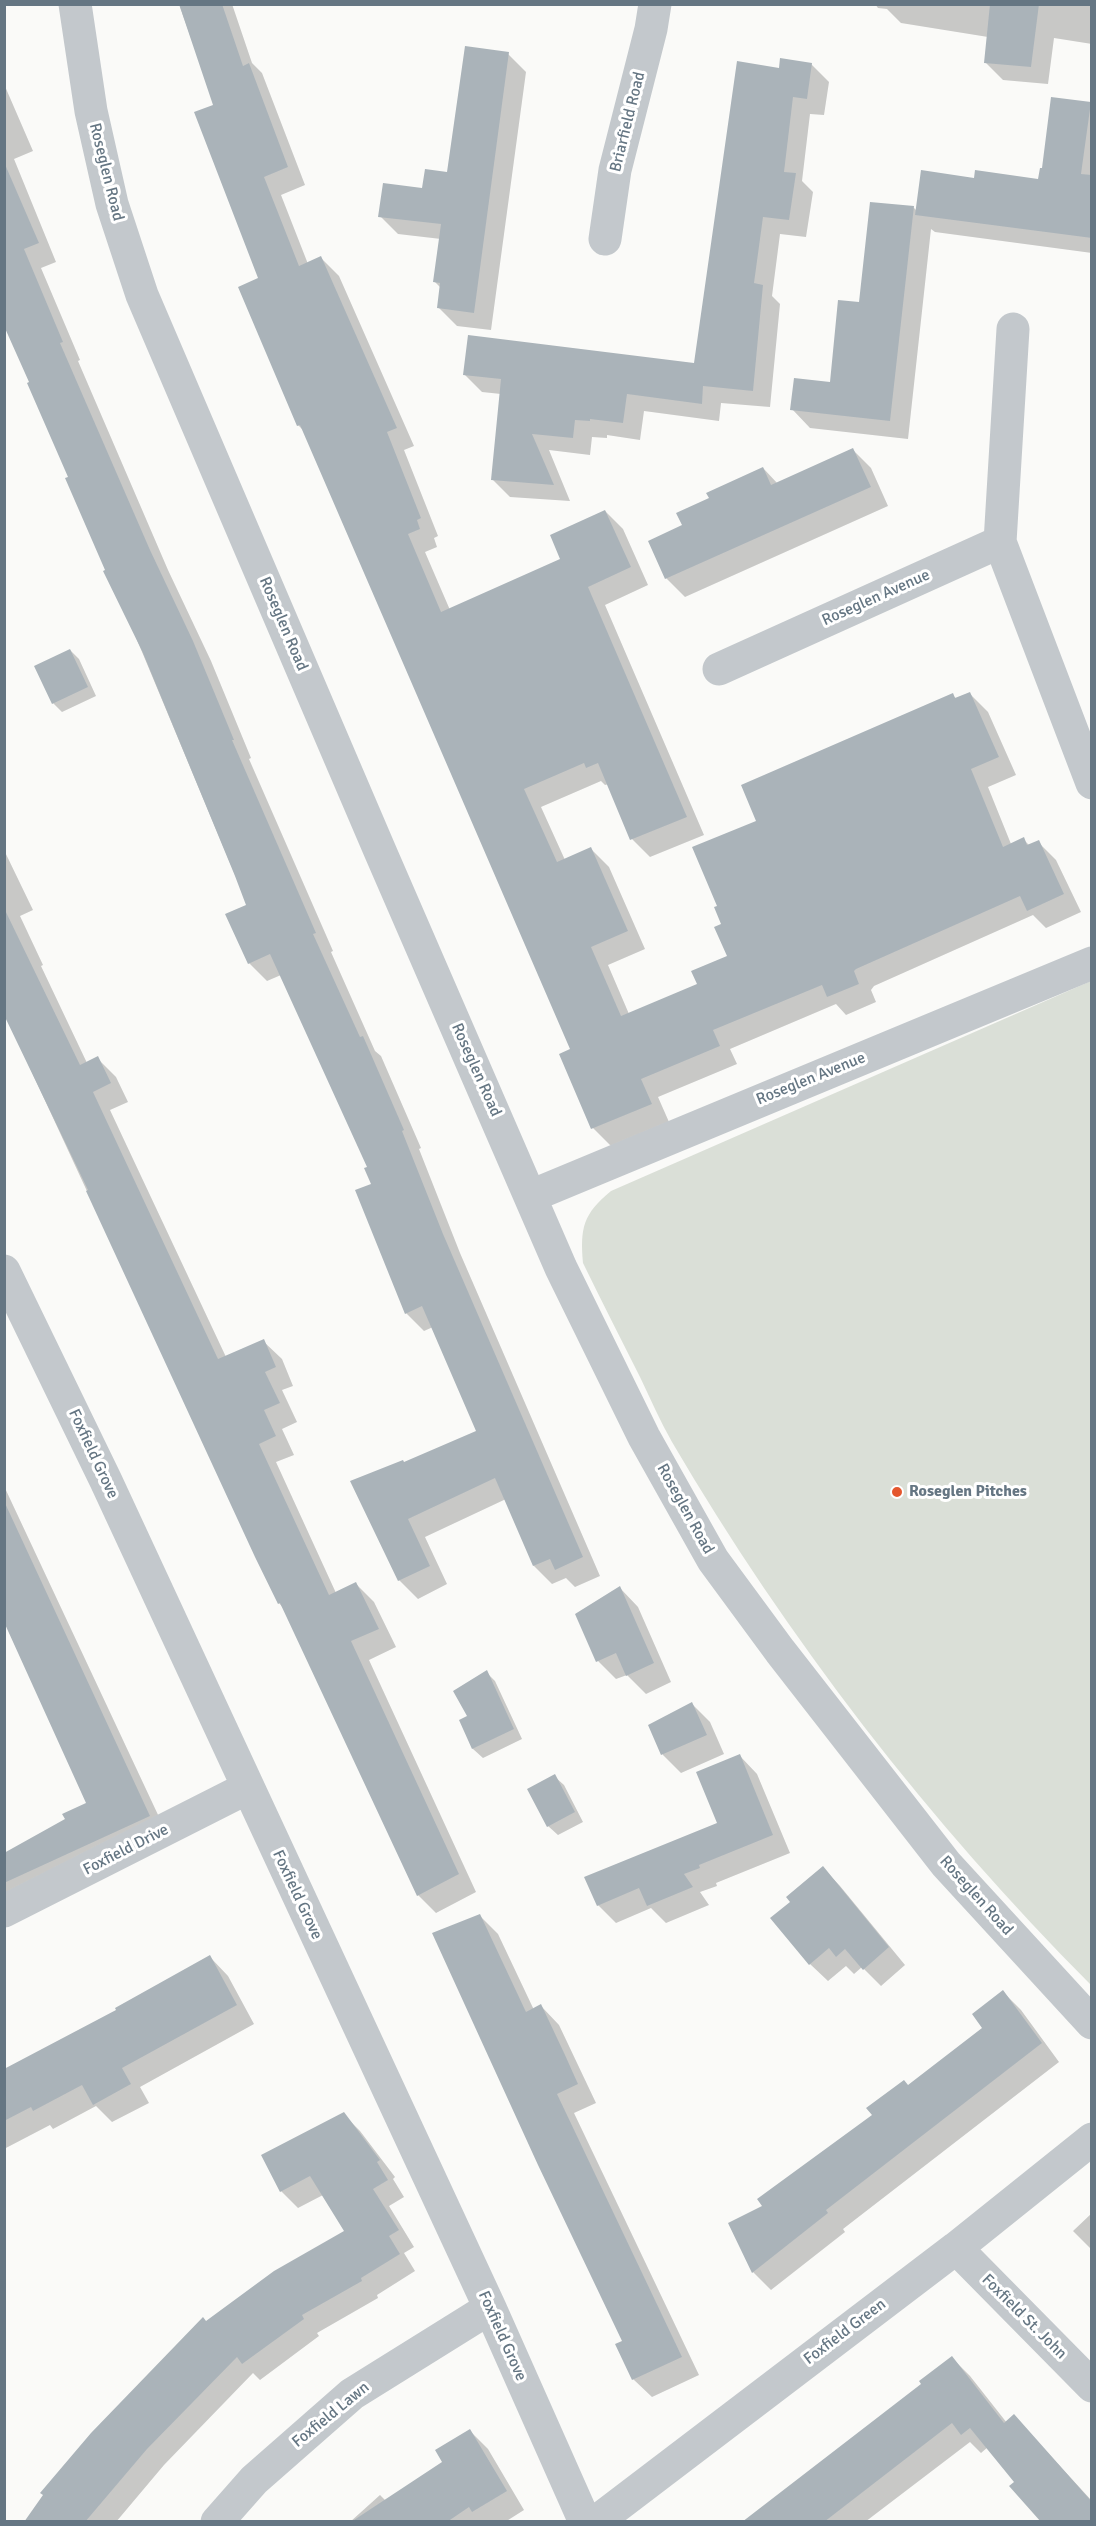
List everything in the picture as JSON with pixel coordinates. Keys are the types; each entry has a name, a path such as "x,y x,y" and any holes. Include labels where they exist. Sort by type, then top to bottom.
{"street":[{"name":"Roseglen Road","path":"75,4 91,111 112,204 142,295 384,862 561,1268 644,1437 713,1560 780,1651 946,1864 1092,2023"},
{"name":"Briarfield Road","path":"605,239 615,170 655,4"},
{"path":"1013,329 1000,542 1092,783"},
{"name":"Roseglen Avenue","path":"719,669 1000,542"},
{"name":"Roseglen Avenue","path":"531,1196 1092,963"},
{"name":"Foxfield Grove","path":"4,1271 106,1481 490,2308 585,2522"},
{"name":"Foxfield Drive","path":"4,1911 247,1788"},
{"name":"Foxfield Green","path":"596,2522 956,2248 1092,2139"},
{"name":"Foxfield St. John","path":"956,2248 1092,2386"},
{"name":"Foxfield Lawn","path":"217,2522 254,2480 352,2394 490,2308"}],"shaded area":[{"name":"Roseglen Pitches","path":"1091,981 1091,1985 1031,1923 918,1794 864,1727 764,1587 663,1426 583,1263 582,1240 585,1222 589,1215 611,1191"}],"building":[{"path":"179,4 222,4 243,66 249,63 288,167 264,177 299,266 321,256 397,428 387,432 421,518 417,520 420,529 408,534 441,612 560,559 550,535 605,510 631,567 588,587 687,817 630,840 598,763 586,768 584,763 524,789 557,862 591,847 628,931 591,947 621,1016 697,984 691,971 727,956 714,927 721,924 714,907 717,906 692,847 756,821 741,785 953,693 955,698 970,692 999,757 971,769 1003,847 1024,837 1027,845 1039,840 1064,894 1027,911 1020,896 856,969 854,971 859,984 827,997 822,985 713,1030 720,1046 641,1079 652,1104 591,1129 559,1054 570,1049 238,287 258,278 194,112 213,105"},
{"path":"990,4 1039,4 1031,67 984,63"},
{"path":"465,46 509,52 474,313 437,308 440,283 433,282 441,224 378,217 383,183 422,188 425,169 447,172"},
{"path":"780,58 812,63 807,99 793,97 784,172 796,173 789,220 763,217 754,283 763,285 753,391 703,386 702,404 627,394 623,423 590,419 590,421 575,420 573,438 532,434 554,485 491,480 501,379 463,375 468,335 694,363 737,61 779,68"},
{"path":"1051,97 1091,102 1081,174 1092,175 1092,238 915,215 921,170 974,178 975,170 1038,179 1040,168 1042,168"},
{"path":"4,162 39,243 24,249 63,342 60,343 150,550 193,641 234,740 232,740 316,933 313,934 360,1037 363,1036 404,1130 402,1131 443,1234 583,1557 555,1570 550,1559 533,1566 495,1478 408,1519 430,1566 398,1581 350,1481 403,1460 404,1462 476,1431 422,1306 405,1314 355,1190 371,1184 364,1168 367,1167 270,954 248,964 225,914 246,905 143,653 103,571 105,570 65,478 68,477 4,326"},
{"path":"870,202 914,206 890,421 790,410 794,378 830,382 838,300 859,302"},
{"path":"853,448 871,487 665,579 648,541 682,525 676,513 709,498 706,493 763,467 771,485"},
{"path":"70,649 88,687 52,704 34,666"},
{"path":"4,908 80,1065 98,1056 111,1083 93,1092 218,1359 264,1339 276,1367 265,1372 280,1403 264,1410 276,1436 259,1444 329,1595 356,1582 379,1629 351,1641 459,1874 417,1896 280,1603 278,1604 255,1557 86,1191 88,1190 4,1015"},
{"path":"4,1501 150,1816 4,1883 4,1853 65,1819 62,1814 86,1803 4,1622"},
{"path":"620,1586 654,1663 626,1676 616,1653 596,1662 575,1614"},
{"path":"487,1670 514,1729 472,1749 459,1720 467,1716 453,1691"},
{"path":"692,1702 707,1735 661,1755 648,1725"},
{"path":"740,1754 773,1835 699,1865 700,1868 684,1874 693,1887 647,1906 639,1888 597,1906 584,1877 717,1823 696,1772"},
{"path":"555,1774 575,1812 547,1827 527,1789"},
{"path":"823,1866 889,1947 863,1970 845,1949 836,1957 829,1948 809,1965 770,1918 790,1902 786,1897"},
{"path":"480,1914 526,2012 541,2004 565,2055 578,2084 557,2094 682,2357 632,2380 615,2344 622,2341 538,2165 432,1933"},
{"path":"210,1955 237,2005 122,2068 131,2084 93,2105 82,2085 33,2111 31,2107 4,2121 4,2069 116,2010 115,2008"},
{"path":"1003,1990 1042,2043 826,2210 828,2213 752,2273 728,2223 762,2206 757,2199 872,2115 866,2108 904,2080 908,2085 982,2028 972,2014"},
{"path":"344,2112 380,2160 377,2162 388,2180 373,2189 399,2230 389,2236 400,2254 361,2278 362,2281 302,2315 304,2319 242,2364 237,2357 147,2449 85,2522 24,2522 43,2495 40,2493 91,2433 203,2317 206,2321 274,2271 344,2231 310,2176 280,2192 261,2155"},
{"path":"952,2356 1004,2423 1014,2414 1092,2502 1092,2522 1041,2522 1009,2486 1014,2482 970,2428 961,2435 952,2423 824,2522 742,2522 921,2384 919,2381"},
{"path":"470,2429 507,2491 472,2512 469,2507 447,2522 351,2522 442,2462 435,2450"}],"place":[{"name":"Roseglen Pitches","path":"897,1492"}]}
